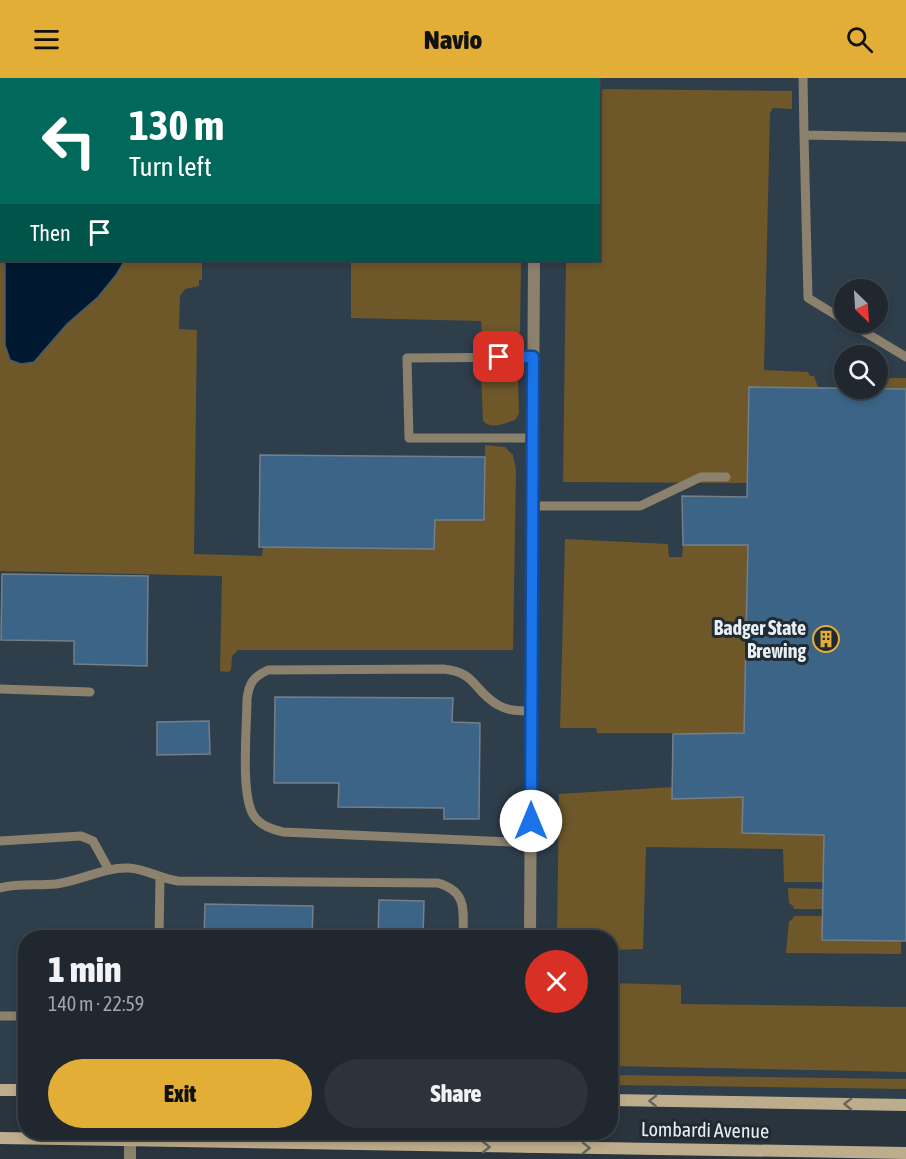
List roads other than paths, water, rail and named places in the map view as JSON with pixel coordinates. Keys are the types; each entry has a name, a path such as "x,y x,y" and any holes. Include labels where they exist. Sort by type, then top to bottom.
{"main road":[{"path":"0,1090 18,1090"},
{"name":"Lombardi Avenue","path":"618,1100 906,1105"},
{"name":"Lombardi Avenue","path":"0,1138 18,1138"},
{"name":"Lombardi Avenue","path":"249,1140 906,1153"}],"street":[{"path":"530,930 534,261"},
{"path":"130,1140 130,1159"},
{"path":"528,1140 528,1147"}],"lane":[{"path":"803,78 808,298 834,314"},
{"path":"804,135 906,137"},
{"path":"866,333 906,357"},
{"path":"533,357 407,358 409,438 533,438"},
{"path":"532,506 640,506 701,477 726,477"},
{"path":"530,843 283,832 265,827 255,818 248,805 247,699 249,684 256,675 268,670 443,669 456,670 468,675 487,698 500,706 513,711 531,711"},
{"path":"0,689 90,692"},
{"path":"0,841 81,836 93,841 109,870"},
{"path":"0,888 58,884 109,870 128,868 178,881 438,883 451,887 459,895 463,906 463,930"},
{"path":"159,930 160,878"},
{"path":"0,1016 18,1016"}],"water":[{"path":"5,261 124,261 98,297 67,324 34,362 21,364 10,360 5,345"}],"place":[{"name":"Badger State Brewing","path":"826,639"}]}
